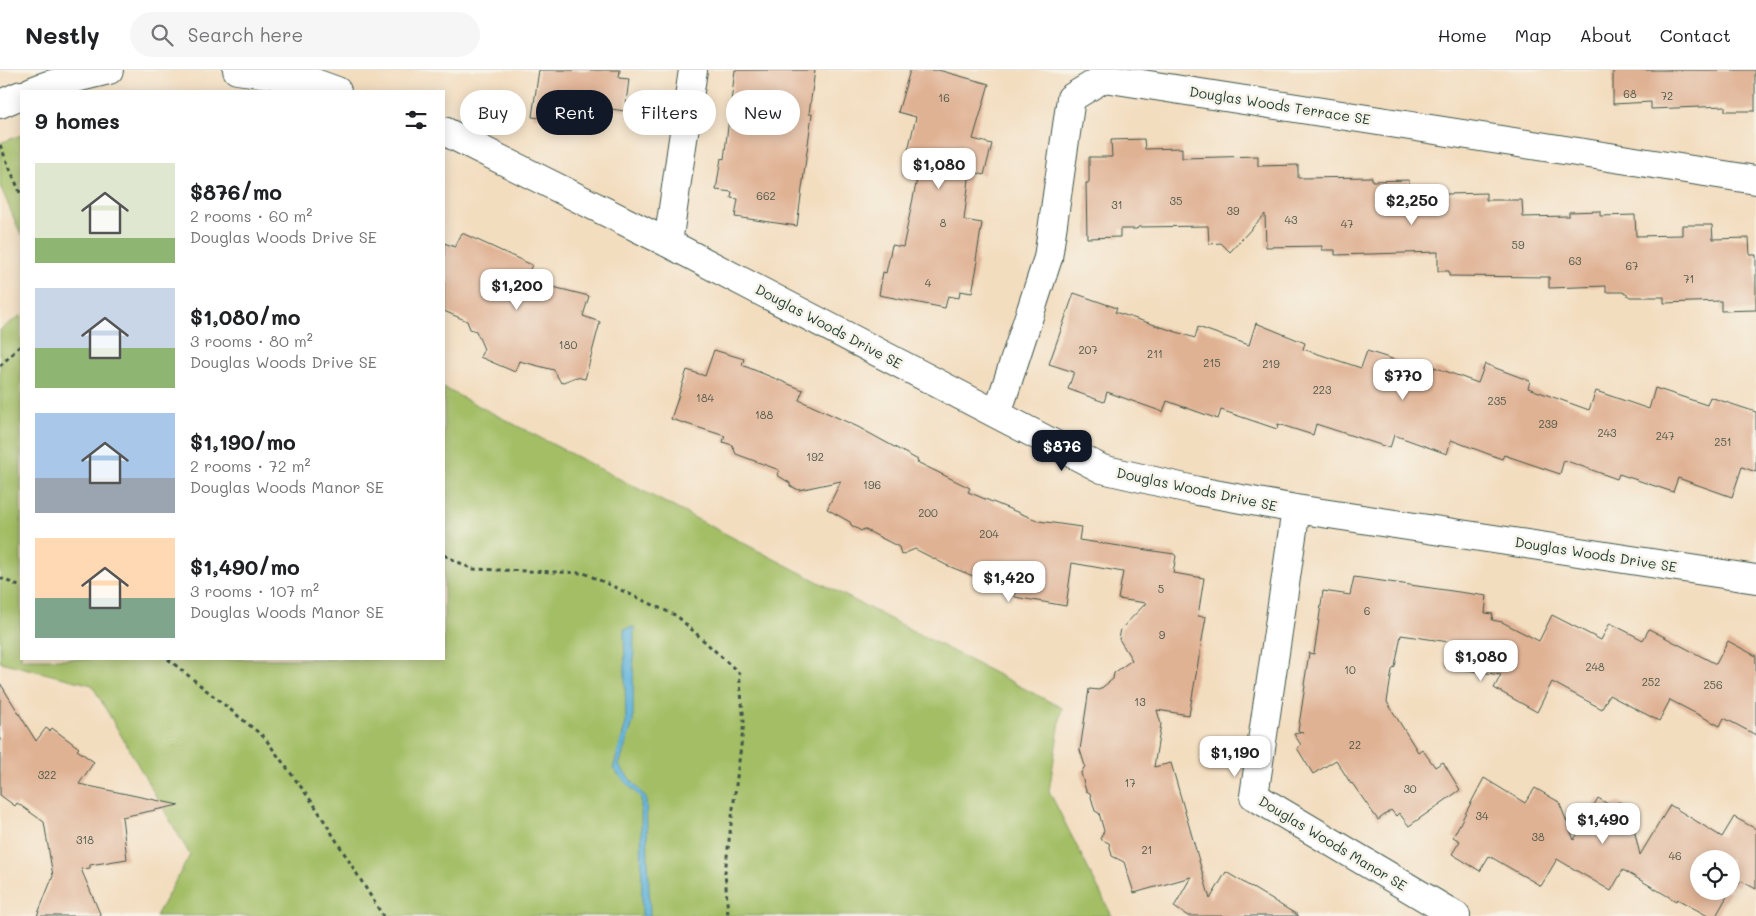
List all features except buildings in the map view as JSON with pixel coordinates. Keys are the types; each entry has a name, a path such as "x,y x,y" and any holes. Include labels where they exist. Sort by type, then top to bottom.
{"street":[{"path":"35,90 109,70"},
{"path":"237,70 304,74 335,90"},
{"path":"668,243 693,70"},
{"name":"Douglas Woods Terrace SE","path":"997,414 1048,258 1071,98 1104,78 1756,180"},
{"path":"0,104 20,95"},
{"name":"Douglas Woods Drive SE","path":"445,132 668,243 1102,469 1198,491 1296,509 1756,579"},
{"name":"Douglas Woods Manor SE","path":"1296,509 1254,796 1456,916"}],"path":[{"path":"0,145 20,193"},
{"path":"0,366 20,346"},
{"path":"445,556 472,569 584,573 677,616 739,673 744,722 725,872 728,916"},
{"path":"0,578 20,587"},
{"path":"169,660 264,737 314,806 383,916"}],"green space":[{"path":"20,135 20,233 0,185 0,143"},
{"path":"20,316 20,660 445,660 445,389 1062,708 1049,791 1112,916 156,916 190,855 92,685 0,662 0,330"}],"water":[{"path":"634,627 633,722 619,766 646,798 650,916 642,916 641,798 613,769 626,723 624,629"}]}
